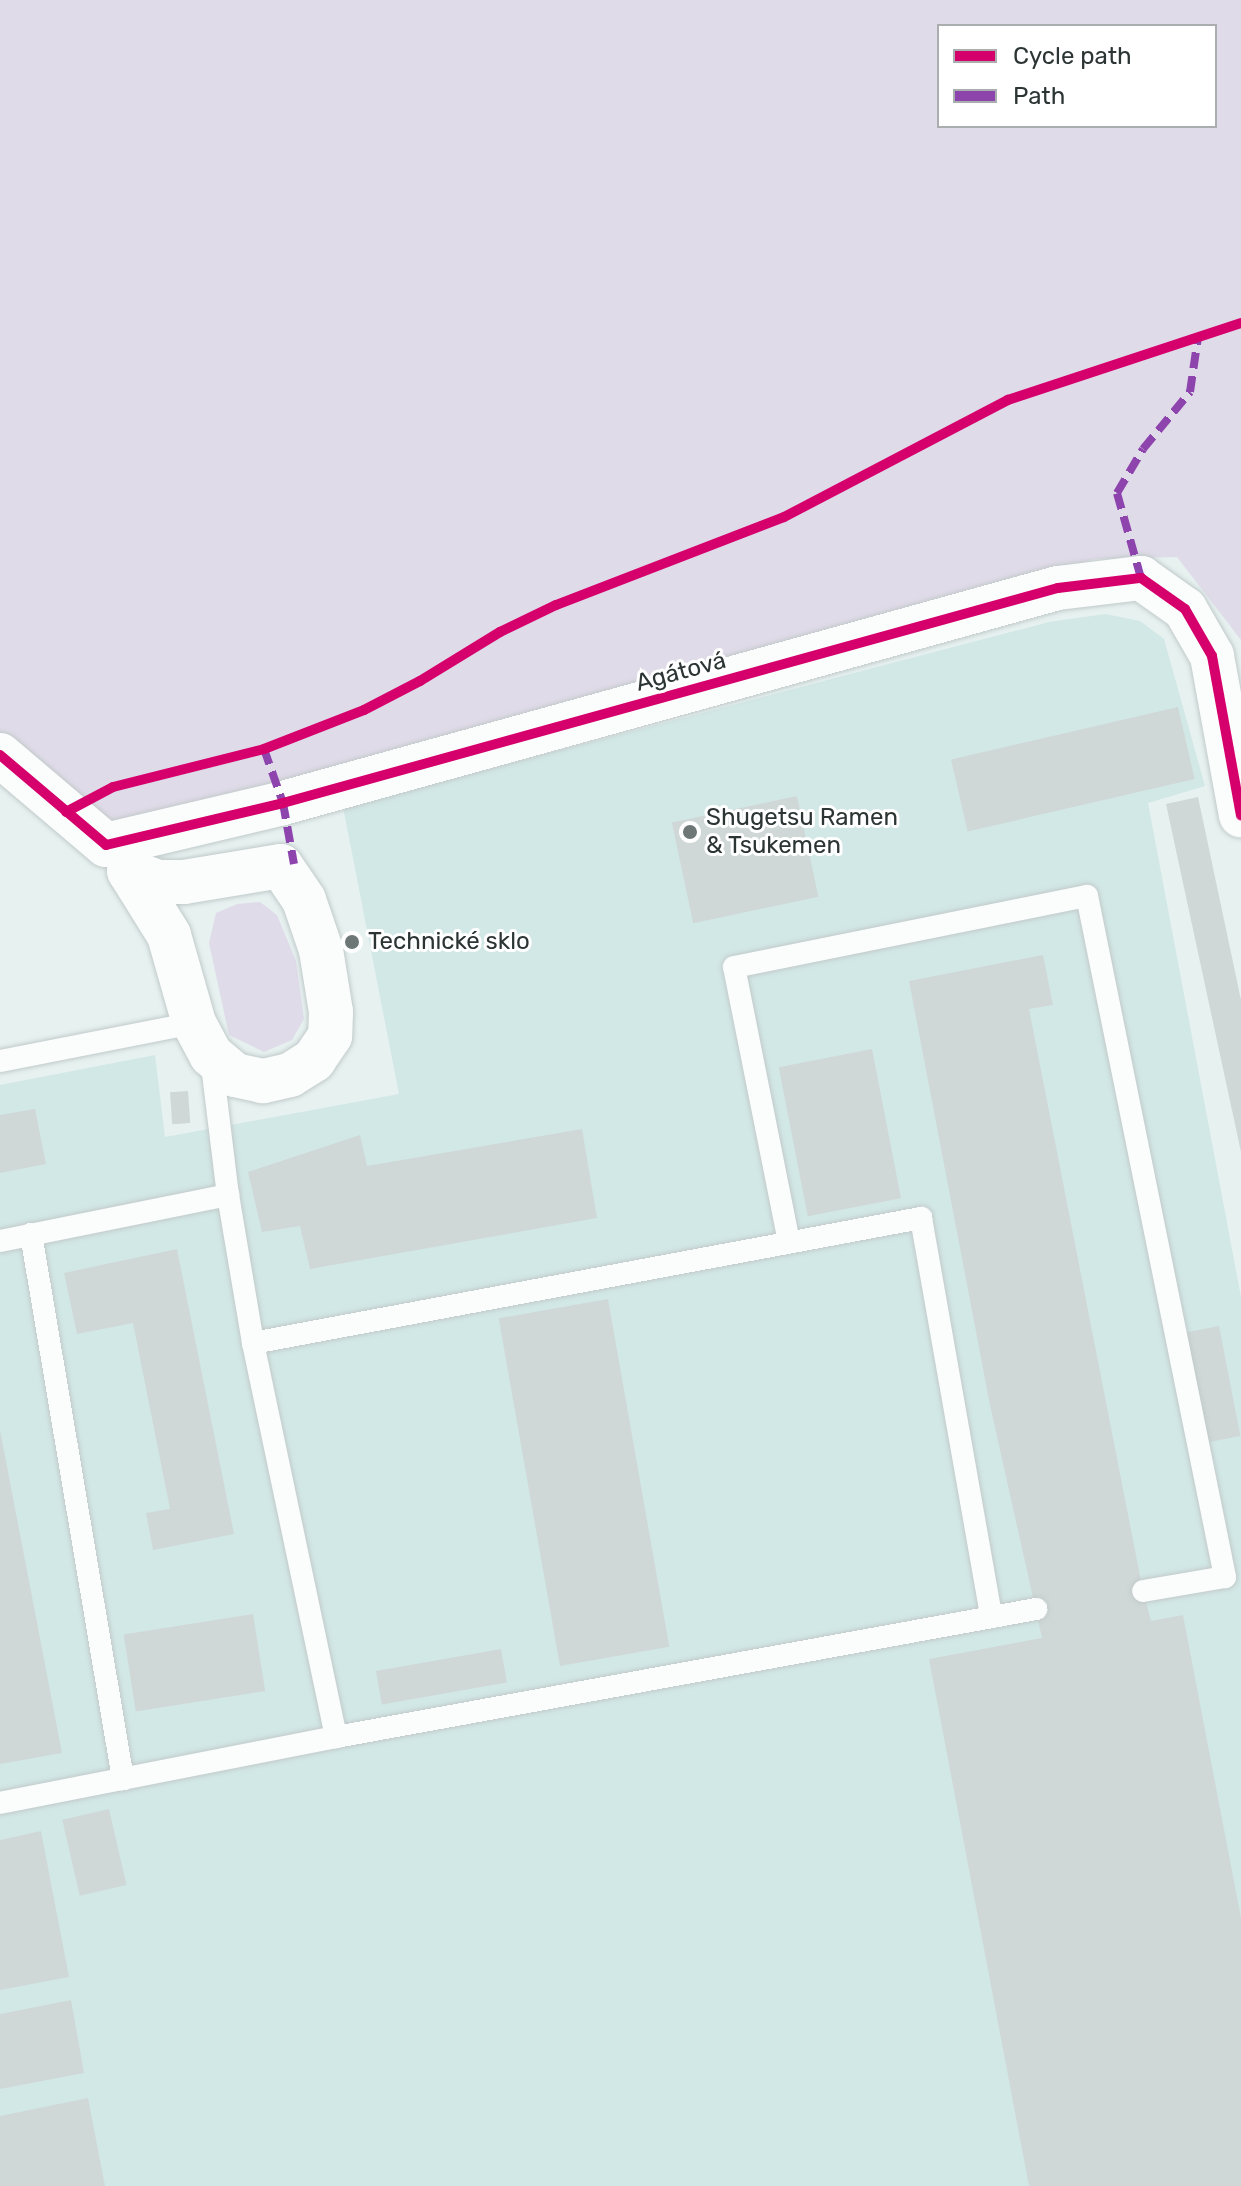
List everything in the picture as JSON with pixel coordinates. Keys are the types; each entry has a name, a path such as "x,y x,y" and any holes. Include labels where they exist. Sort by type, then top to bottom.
{"street":[{"name":"Agátová","path":"118,858 283,803 1058,588 1141,578 1185,609 1212,656 1241,815"},
{"path":"0,755 118,858 158,882 184,882 281,866 304,900 321,950 331,1012 330,1036 314,1060 290,1075 263,1081 235,1075 202,1039 169,935 118,858"}],"lane":[{"path":"789,1242 734,967 1087,896 1225,1577 1143,1591"},
{"path":"0,1061 202,1039 253,1343 336,1737"},
{"path":"0,1241 228,1195"},
{"path":"253,1343 921,1218 991,1617"},
{"path":"31,1234 123,1779"},
{"path":"0,1803 336,1737 1036,1609"}],"shaded area":[{"path":"0,0 1241,0 1241,640 1177,557 1095,559 283,803 106,845 0,755"},
{"name":"Technické sklo","path":"1105,614 1140,621 1164,639 1205,786 1148,803 1241,1297 1241,2186 0,2186 0,1085 155,1055 165,1137 399,1094 343,807 1049,622"},
{"path":"260,902 277,915 296,961 304,1019 292,1040 264,1052 229,1035 209,943 216,913 237,904"}],"building":[{"path":"1178,707 1195,779 968,832 951,759"},
{"path":"797,796 818,897 693,923 672,823"},
{"path":"1198,797 1241,1000 1241,1152 1166,804"},
{"path":"1043,955 1053,1005 1029,1009 1143,1591 1151,1621 1183,1615 1241,1918 1241,2186 1029,2186 929,1659 1042,1638 990,1405 909,981"},
{"path":"872,1049 901,1198 808,1216 779,1067"},
{"path":"188,1091 190,1123 172,1124 170,1092"},
{"path":"35,1109 46,1164 0,1173 0,1115"},
{"path":"582,1129 597,1218 310,1269 300,1226 262,1232 248,1172 360,1135 367,1166"},
{"path":"177,1249 234,1534 153,1550 146,1513 170,1509 133,1323 77,1334 64,1273"},
{"path":"608,1299 669,1647 560,1666 499,1318"},
{"path":"1219,1326 1240,1436 1207,1442 1186,1332"},
{"path":"0,1430 62,1753 0,1764"},
{"path":"253,1614 265,1691 136,1712 124,1634"},
{"path":"501,1649 507,1682 382,1705 376,1671"},
{"path":"109,1809 127,1885 80,1896 62,1820"},
{"path":"41,1831 69,1977 0,1990 0,1840"},
{"path":"71,2000 84,2073 0,2089 0,2014"},
{"path":"88,2098 105,2186 0,2186 0,2116"}],"marked path":[{"path":"1141,578 1117,493 1143,449 1190,392 1198,337"},
{"path":"264,749 283,803 294,864"}],"cycle path":[{"path":"66,812 113,787 264,749 364,710 420,681 500,632 556,605 784,517 1008,400 1241,323"},
{"path":"0,755 106,845 283,803 1058,588 1141,578 1185,609 1212,656 1241,815"}],"place":[{"name":"Shugetsu Ramen & Tsukemen","path":"690,832"},
{"name":"Technické sklo","path":"352,942"}]}
